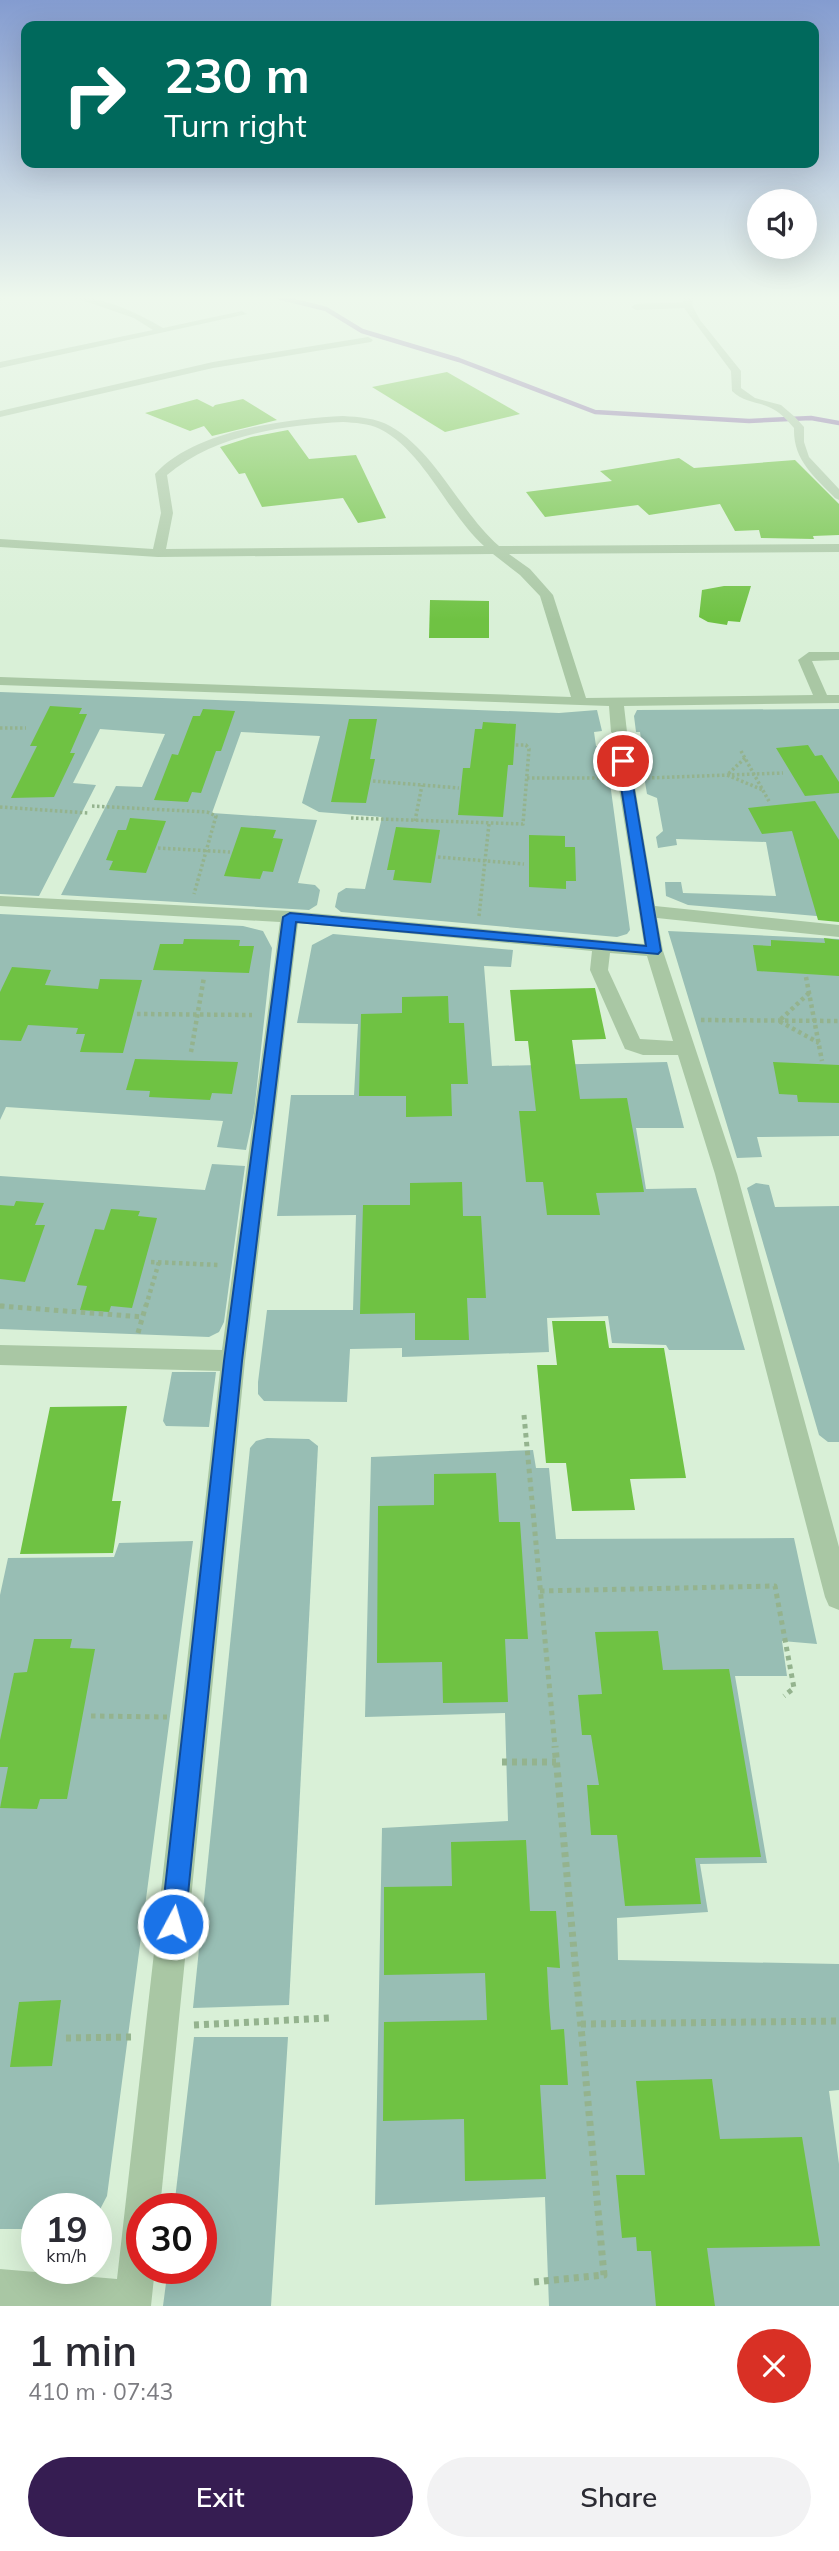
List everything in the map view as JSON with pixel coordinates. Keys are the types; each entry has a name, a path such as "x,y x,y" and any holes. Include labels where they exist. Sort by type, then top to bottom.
{"street":[{"path":"0,414 41,405"},
{"path":"773,405 799,427 799,442 804,458 839,496"},
{"path":"158,553 166,535 169,513 161,474 184,455 247,433 296,424 356,419 385,428 421,459 451,503 496,550 525,572 546,595 580,702"},
{"path":"0,543 158,553 839,548"},
{"path":"822,700 805,660 808,656 839,656"},
{"path":"0,681 580,702 839,699"},
{"path":"616,702 654,951 726,1174 839,1597"},
{"path":"0,901 290,917 654,951"},
{"path":"647,911 839,931"},
{"path":"144,2193 233,1361 290,917"},
{"path":"601,946 599,970 632,1044 643,1048 685,1048"},
{"path":"0,1354 233,1361"},
{"path":"0,2288 132,2303 134,2284"}],"path":[{"path":"0,727 26,728"},
{"path":"351,818 489,824 525,822 529,749 526,745 515,744"},
{"path":"741,751 771,803"},
{"path":"727,775 745,758"},
{"path":"527,778 783,773"},
{"path":"727,775 763,790"},
{"path":"373,782 459,788"},
{"path":"415,821 422,785"},
{"path":"92,806 216,816 189,911"},
{"path":"0,807 88,813"},
{"path":"477,934 489,824"},
{"path":"158,848 230,852"},
{"path":"438,857 524,864"},
{"path":"191,1052 204,977"},
{"path":"806,977 822,1061"},
{"path":"779,1021 809,993"},
{"path":"137,1014 278,1016"},
{"path":"676,1019 839,1021"},
{"path":"779,1021 819,1044"},
{"path":"151,1262 245,1267"},
{"path":"131,1358 159,1262"},
{"path":"0,1307 143,1317"},
{"path":"524,1415 604,2275 534,2282"},
{"path":"540,1591 775,1586 794,1688 784,1696"},
{"path":"91,1716 195,1717"},
{"path":"502,1762 556,1762"},
{"path":"66,2038 330,2018"},
{"path":"580,2024 839,2021"}],"shaded area":[{"path":"0,692 559,713 597,710 602,731 594,732 596,746 605,746 630,930 617,937 341,912 335,907 338,893 346,888 365,889 382,817 319,812 302,803 320,736 241,732 212,813 317,820 298,883 315,885 320,890 317,905 309,910 61,895 116,786 142,787 165,734 100,729 73,783 96,785 39,896 0,894"},
{"path":"839,709 839,918 688,905 666,896 665,882 681,882 683,893 776,896 766,842 676,839 677,845 658,848 656,837 663,831 657,798 647,794 639,746 642,746 640,732 636,732 634,716 637,710"},
{"path":"0,914 243,926 263,931 272,948 254,1113 246,1150 217,1147 223,1121 6,1107 0,1120"},
{"path":"668,931 839,939 839,1136 757,1137 762,1157 737,1158"},
{"path":"333,934 513,950 511,967 484,966 492,1066 667,1062 684,1128 636,1128 646,1189 696,1188 745,1350 669,1350 666,1345 612,1343 608,1316 547,1318 549,1352 402,1357 402,1348 350,1349 347,1402 264,1401 258,1394 258,1382 267,1310 353,1310 356,1215 277,1216 291,1095 354,1095 358,1024 297,1023 312,945"},
{"path":"212,1164 245,1166 224,1322 219,1332 209,1337 0,1329 0,1176 205,1190"},
{"path":"756,1183 769,1185 775,1207 839,1206 839,1442 828,1442 819,1435 747,1188"},
{"path":"172,1372 216,1372 209,1427 166,1426 163,1421"},
{"path":"267,1438 309,1439 318,1446 289,2005 193,2008 250,1448 256,1441"},
{"path":"533,1450 536,1468 549,1468 556,1539 794,1538 817,1644 782,1641 787,1676 735,1676 767,1863 700,1864 708,1912 617,1918 618,1960 839,1964 839,2090 829,2091 839,2164 839,2306 549,2306 545,2197 375,2205 382,1828 508,1821 505,1713 365,1717 371,1457"},
{"path":"193,1541 107,2193 21,2193 21,2229 0,2229 0,1595 8,1558 114,1557 119,1543"},
{"path":"194,2037 288,2037 271,2306 163,2306 166,2284 217,2284 217,2193 176,2193"}],"building":[{"path":"176,405 213,407 217,405 252,405 277,420 212,436 204,426 190,431 145,413"},
{"path":"401,405 504,405 520,414 445,432"},
{"path":"288,430 309,459 356,455 386,518 358,523 343,498 262,507 245,473 239,474 220,447 251,437"},
{"path":"679,458 694,468 795,460 839,504 839,535 813,536 814,539 761,538 759,530 735,531 720,504 649,515 638,505 545,517 526,492 612,481 600,471"},
{"path":"724,586 751,586 740,622 728,621 727,625 708,622 699,617 702,590"},
{"path":"430,600 489,601 489,638 429,638"},
{"path":"50,706 82,708 79,714 87,714 70,753 75,753 54,797 11,798 37,746 30,746"},
{"path":"203,709 235,711 221,751 216,751 201,793 192,792 188,802 154,800 172,754 178,755 193,716 200,716"},
{"path":"349,719 377,719 370,759 375,759 366,803 331,802"},
{"path":"483,722 516,724 513,765 508,765 503,817 458,815 463,768 470,768 475,729 482,729"},
{"path":"808,745 815,756 822,755 839,782 839,793 805,796 776,748"},
{"path":"815,801 839,840 839,922 818,920 792,831 762,834 748,808"},
{"path":"130,818 166,821 146,873 109,870 113,861 106,860 118,830 126,830"},
{"path":"241,827 276,830 273,838 283,839 273,872 263,871 260,879 224,876"},
{"path":"396,827 440,830 431,883 393,880 395,870 387,870"},
{"path":"529,835 565,836 565,847 575,847 576,881 566,881 566,889 529,887"},
{"path":"824,938 839,940 839,976 757,971 753,945 771,946 771,940 825,943"},
{"path":"184,939 240,940 239,946 254,946 249,973 153,970 160,944 183,944"},
{"path":"12,967 51,970 45,985 98,989 100,979 142,980 123,1053 80,1052 85,1034 76,1034 78,1028 28,1025 21,1041 0,1040 0,992"},
{"path":"595,988 606,1039 572,1040 580,1099 627,1098 644,1192 596,1193 600,1215 547,1215 543,1182 526,1182 519,1111 536,1111 528,1041 515,1041 510,990"},
{"path":"448,996 449,1023 464,1023 468,1084 451,1084 452,1116 406,1117 406,1096 359,1096 361,1014 402,1013 402,997"},
{"path":"135,1059 238,1062 232,1094 212,1093 210,1100 149,1097 150,1091 126,1090"},
{"path":"773,1062 839,1065 839,1103 798,1102 797,1095 779,1094"},
{"path":"462,1182 463,1216 481,1216 486,1298 467,1298 469,1340 415,1340 415,1313 360,1314 363,1205 410,1205 410,1183"},
{"path":"16,1201 44,1203 35,1225 45,1225 25,1282 0,1279 0,1205 14,1206"},
{"path":"111,1209 140,1211 138,1216 157,1218 132,1308 111,1306 109,1312 80,1310 87,1286 77,1285 95,1229 104,1230"},
{"path":"552,1321 605,1321 609,1348 664,1348 686,1478 630,1479 635,1510 572,1511 566,1463 546,1463 537,1365 557,1365"},
{"path":"127,1406 112,1501 121,1501 113,1553 20,1554 50,1407"},
{"path":"496,1473 499,1522 520,1522 528,1639 505,1639 508,1702 443,1703 442,1662 377,1663 378,1506 434,1505 434,1474"},
{"path":"658,1631 663,1670 729,1669 761,1857 695,1858 701,1904 625,1906 617,1835 591,1835 587,1785 599,1785 591,1735 582,1735 578,1695 602,1694 595,1632"},
{"path":"34,1639 72,1639 70,1648 95,1649 67,1799 40,1799 37,1809 0,1808 8,1767 0,1767 0,1740 14,1673 27,1672"},
{"path":"526,1840 530,1911 556,1911 560,1968 547,1967 549,2005 551,2030 564,2029 568,2085 540,2085 546,2179 465,2181 464,2119 383,2121 384,2022 487,2020 485,1973 384,1975 384,1887 452,1886 451,1842"},
{"path":"61,2000 52,2066 10,2067 19,2002"},
{"path":"712,2079 720,2139 802,2137 820,2246 707,2248 715,2306 656,2306 651,2251 637,2251 636,2237 622,2238 616,2175 645,2175 636,2081"}],"waterway":[{"path":"576,405 595,412 749,421 811,418 839,423"}],"route":[{"path":"173,1924 233,1361 290,917 654,951 623,761"}]}
